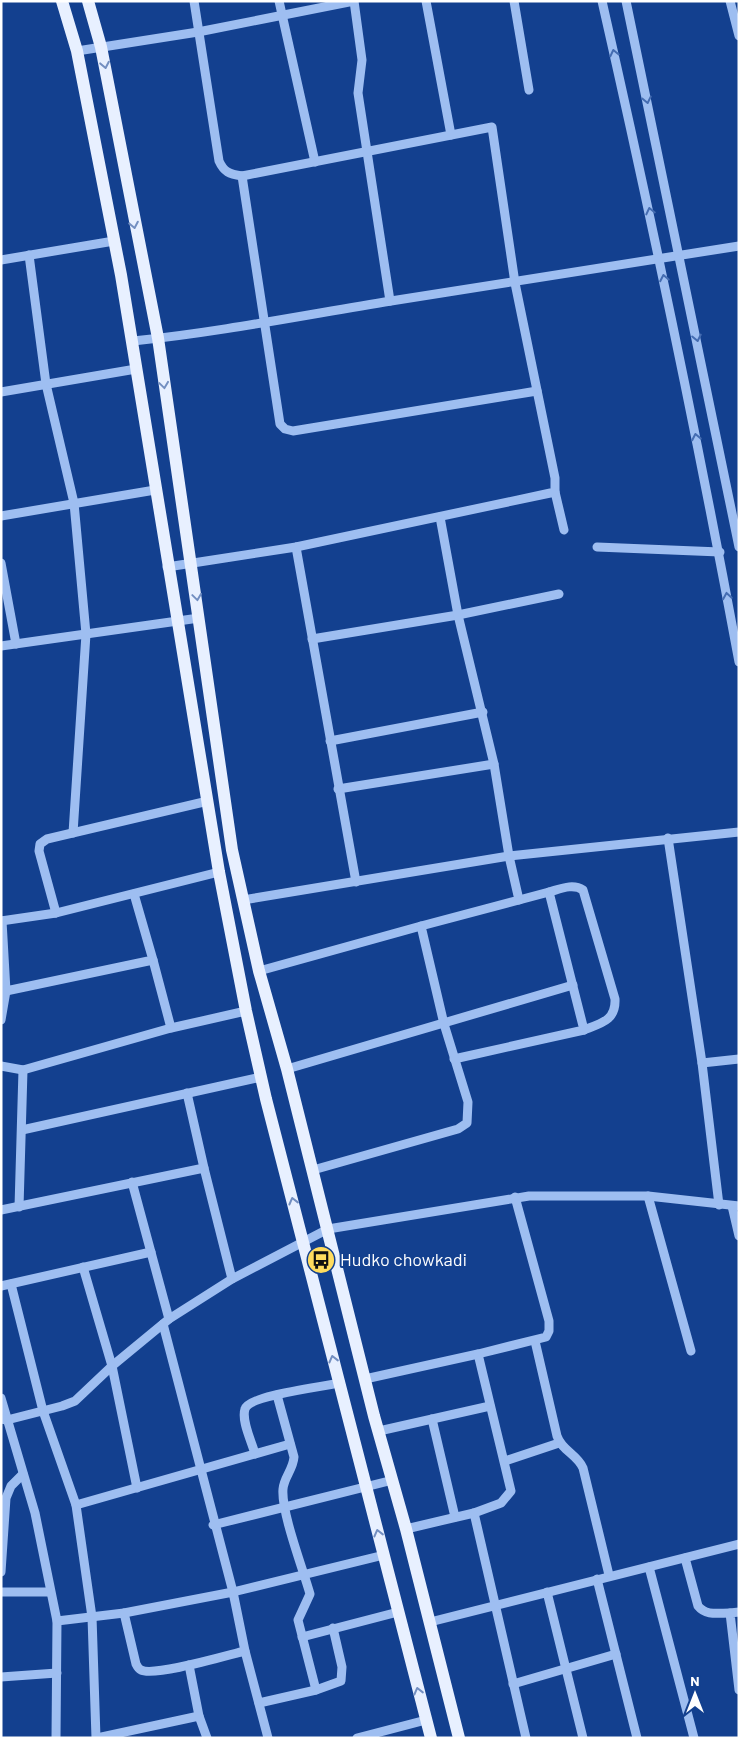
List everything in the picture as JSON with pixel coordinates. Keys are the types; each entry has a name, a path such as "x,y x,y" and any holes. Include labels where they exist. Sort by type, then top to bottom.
{"main road":[{"path":"62,1 77,51 133,341 154,490 176,621 219,872 246,1011 302,1241 430,1738"},
{"path":"88,1 101,46 158,338 232,850 259,972 287,1069 459,1738"}],"street":[{"path":"194,1 219,161 222,169 229,174 242,176 492,127 515,283 564,530"},
{"path":"279,1 316,162"},
{"path":"77,51 198,32 354,1 362,60 358,93 390,301"},
{"path":"426,1 451,135"},
{"path":"514,1 529,90"},
{"path":"602,1 661,259 720,552 739,662"},
{"path":"626,1 739,547"},
{"path":"730,1 739,36"},
{"path":"242,176 267,324 280,424 285,429 293,431 537,391"},
{"path":"1,260 114,241"},
{"path":"133,341 267,324 390,301 515,283 739,246"},
{"path":"29,255 46,384 74,503 86,634 73,833"},
{"path":"1,392 136,369"},
{"path":"1,516 154,490"},
{"path":"167,567 296,546 555,492"},
{"path":"440,517 458,615 483,712 494,764 509,856 519,900"},
{"path":"296,546 356,882"},
{"path":"597,546 720,552"},
{"path":"1,563 16,644"},
{"path":"312,639 458,615 559,594"},
{"path":"1,646 199,618"},
{"path":"330,740 483,712"},
{"path":"338,789 494,764"},
{"path":"56,913 39,851 40,844 47,839 208,801"},
{"path":"243,900 509,856 739,832"},
{"path":"668,838 702,1063 719,1205"},
{"path":"1,1020 6,991 1,921 56,913 219,872"},
{"path":"259,972 549,892 569,887 578,887 583,890 616,999 616,1008 607,1021 584,1030 454,1059"},
{"path":"549,892 584,1030"},
{"path":"134,894 171,1028"},
{"path":"313,1170 458,1129 467,1123 468,1102 444,1024 421,926"},
{"path":"6,991 153,960"},
{"path":"287,1069 573,985"},
{"path":"1,1066 23,1070 171,1028 246,1011"},
{"path":"702,1063 739,1059"},
{"path":"19,1207 23,1070"},
{"path":"22,1130 261,1077"},
{"path":"187,1093 232,1279"},
{"path":"1,1210 204,1168"},
{"path":"132,1182 151,1252 213,1525 233,1592 245,1651 268,1738"},
{"path":"648,1196 691,1351"},
{"path":"4,1420 43,1411 75,1400 112,1366 166,1322 232,1279 328,1229 516,1197 648,1196 735,1206 739,1236"},
{"path":"366,1379 546,1337 548,1321 516,1197"},
{"path":"1,1286 151,1252"},
{"path":"83,1267 112,1366 137,1488"},
{"path":"11,1284 43,1411 76,1505 92,1617 96,1738 199,1716"},
{"path":"535,1341 559,1443 564,1449 579,1459 583,1468 610,1575"},
{"path":"406,1529 474,1512 501,1503 512,1491 478,1354"},
{"path":"255,1454 244,1411 253,1400 339,1383"},
{"path":"277,1394 294,1457 293,1467 285,1481 283,1490 285,1507 310,1594 298,1620 316,1690"},
{"path":"1,1398 6,1435 23,1474 35,1513 57,1621 56,1738"},
{"path":"379,1432 490,1406"},
{"path":"432,1419 455,1517"},
{"path":"505,1462 559,1443"},
{"path":"76,1505 290,1444"},
{"path":"1,1572 6,1498 11,1486 23,1474"},
{"path":"213,1525 393,1480"},
{"path":"474,1512 526,1738"},
{"path":"430,1622 610,1575 739,1544"},
{"path":"57,1621 124,1612 233,1592 384,1555"},
{"path":"685,1558 698,1606 702,1611 710,1614 735,1612 739,1690"},
{"path":"649,1567 694,1738"},
{"path":"597,1579 637,1738"},
{"path":"1,1592 50,1592"},
{"path":"547,1592 583,1738"},
{"path":"124,1612 136,1664 141,1670 149,1672 189,1665 245,1651"},
{"path":"302,1637 398,1612"},
{"path":"259,1703 316,1690 341,1681 343,1675 333,1628"},
{"path":"514,1684 616,1654"},
{"path":"189,1665 199,1716 207,1738"},
{"path":"1,1677 56,1673"},
{"path":"357,1738 426,1720"}],"place":[{"name":"Hudko chowkadi","path":"321,1260"}]}
